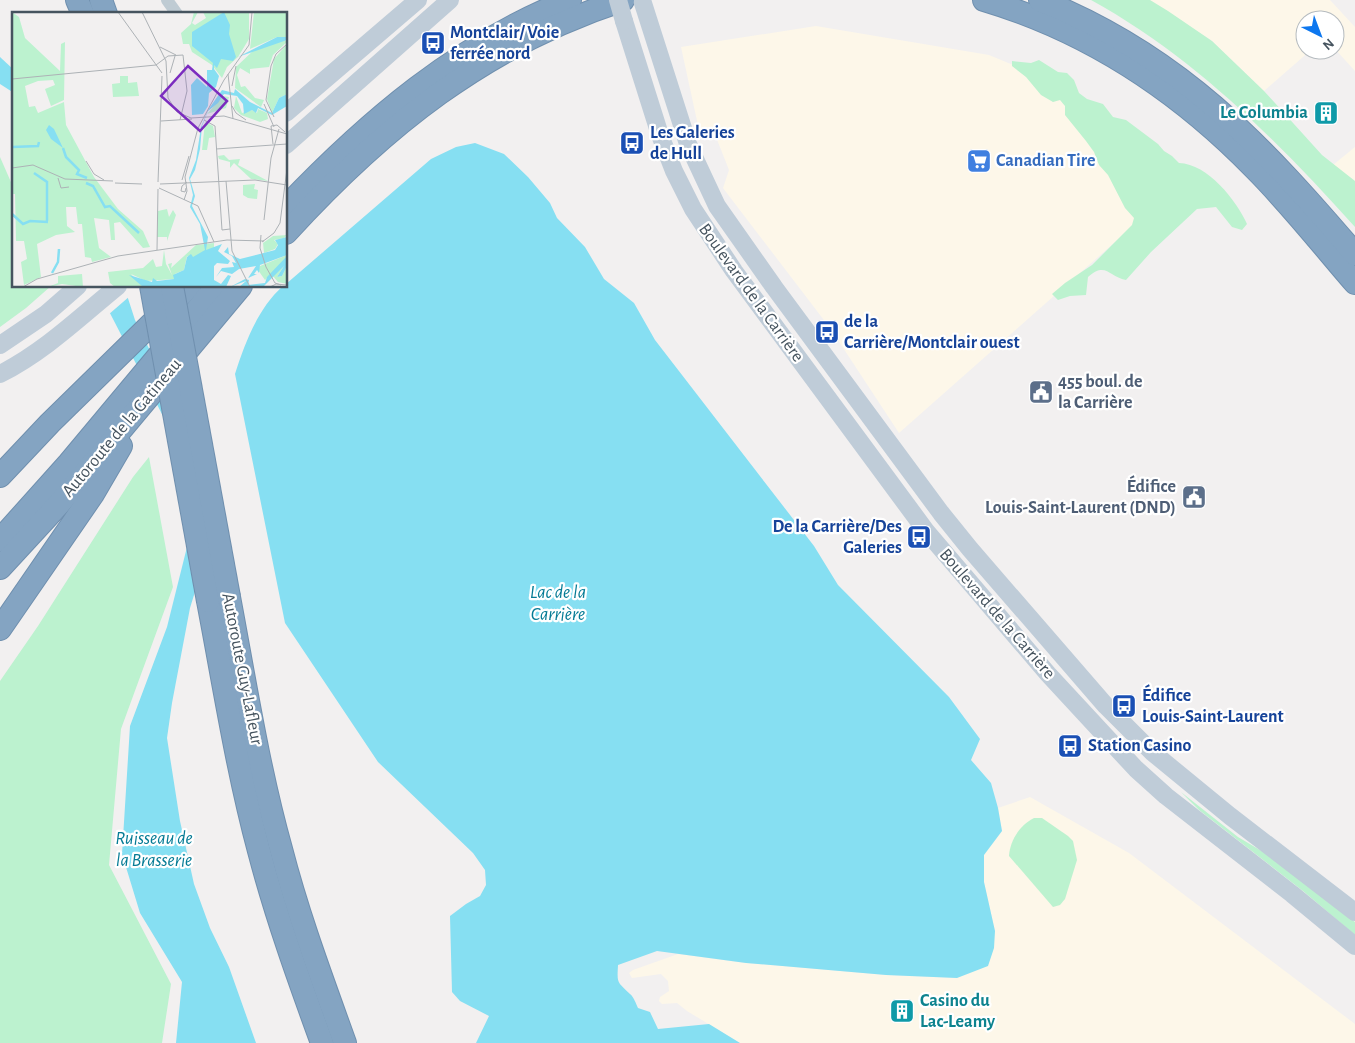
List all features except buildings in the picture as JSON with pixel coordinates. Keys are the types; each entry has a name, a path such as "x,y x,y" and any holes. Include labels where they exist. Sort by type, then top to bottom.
{"highway":[{"path":"77,0 82,12"},
{"path":"101,0 105,12"},
{"path":"288,205 356,138 430,77 502,32 570,0"},
{"path":"984,0 1036,18 1091,44 1136,70 1180,102 1220,135 1265,179 1355,284"},
{"path":"1040,0 1082,18 1128,43 1174,73 1204,96 1267,154 1355,254"},
{"path":"288,231 355,163 411,114 448,86 491,59 544,30 624,10"},
{"name":"Autoroute Guy-Lafleur","path":"151,288 219,599 254,734 280,849 304,928 345,1043"},
{"name":"Autoroute Guy-Lafleur","path":"172,288 219,599 234,740 250,815 266,875 289,951 322,1043"},
{"path":"0,476 50,423 188,288"},
{"name":"Autoroute de la Gatineau","path":"0,540 69,463 134,399 155,389 176,349 216,288"},
{"name":"Autoroute de la Gatineau","path":"0,568 59,504 134,399 176,349 239,288"},
{"path":"0,629 93,494 155,389"},
{"path":"0,464 50,423"},
{"path":"289,951 312,1043"}],"main road":[{"path":"288,111 418,0"},
{"path":"288,143 450,0"},
{"name":"Boulevard de la Carrière","path":"618,0 624,10 660,135 692,209 734,270 926,531 1054,681 1136,769 1162,793 1292,894 1355,946"},
{"name":"Boulevard de la Carrière","path":"644,8 688,144 704,182 720,211 840,378 952,526 1106,706 1152,752 1230,816 1355,912"},
{"path":"0,345 46,314 76,288"},
{"path":"0,374 50,343 116,288"}],"street":[{"path":"167,0 176,12"}],"shaded area":[{"path":"1150,0 1330,0 1339,10 1295,10 1295,60 1300,60 1264,91 1212,41"},
{"path":"1345,16 1355,27 1355,71 1345,60"},
{"path":"816,26 989,55 1054,82 1193,173 899,433 830,328 723,188 729,170 716,137 699,130 681,47"},
{"path":"1355,147 1355,181 1333,165"},
{"path":"1030,797 1129,853 1355,1024 1355,1043 740,1043 677,1003 662,1004 659,1001 660,997 669,991 668,981 661,974 632,978 629,973 678,954 746,963 886,975 957,978 995,931 984,882 984,854 1002,831 998,808"}],"green space":[{"path":"1091,0 1150,0 1212,41 1264,91 1322,155 1355,181 1355,227 1264,132 1199,73 1128,22"},
{"path":"1039,60 1058,72 1067,73 1074,80 1079,93 1087,99 1103,104 1113,117 1126,120 1158,144 1179,163 1190,165 1210,176 1236,204 1247,224 1242,230 1232,227 1216,207 1197,209 1151,252 1126,280 1107,271 1099,270 1088,277 1086,295 1070,296 1058,300 1052,294 1092,265 1132,225 1134,218 1125,208 1108,175 1099,165 1094,152 1065,115 1065,106 1060,100 1053,102 1041,95 1026,77 1012,66 1012,61 1031,63"},
{"path":"0,157 12,184 12,288 49,288 0,327"},
{"path":"149,457 173,587 121,729 109,865 171,984 162,1043 0,1043 0,681 38,626 133,477"},
{"path":"1181,792 1238,837 1270,856 1355,922 1355,935 1303,891 1199,810"},
{"path":"1034,818 1042,818 1073,841 1077,860 1065,899 1060,905 1053,907 1009,856 1011,844 1017,834 1024,825"}],"water":[{"path":"0,57 12,68 12,92 0,84"},
{"name":"Lac de la Carrière","path":"475,143 504,154 528,177 550,203 557,218 585,247 604,279 634,303 655,340 814,546 838,585 949,697 980,739 971,760 991,783 1002,831 984,855 984,882 995,931 994,948 988,966 957,978 886,975 746,963 657,951 618,965 619,982 633,997 638,1008 650,1012 658,1029 709,1024 740,1043 476,1043 489,1016 460,1001 452,992 450,916 480,896 486,885 485,870 473,853 378,762 285,623 235,374 253,327 259,315 274,295 281,288 288,288 288,282 431,159 456,147"},
{"name":"Ruisseau de la Brasserie","path":"97,288 125,288 135,320 185,422 206,556 190,608 167,738 180,821 194,884 210,928 229,967 256,1043 176,1043 182,982 140,913 122,854 130,726 167,627 188,543 165,420"}],"pier":[{"path":"95,288 128,288 130,296 108,315"}],"place":[{"name":"Montclair/ Voie ferrée nord","path":"433,43"},
{"name":"Le Columbia","path":"1326,113"},
{"name":"Les Galeries de Hull","path":"632,143"},
{"name":"Canadian Tire","path":"979,161"},
{"name":"de la Carrière/Montclair ouest","path":"827,332"},
{"name":"455 boul. de la Carrière","path":"1041,392"},
{"name":"Édifice Louis-Saint-Laurent (DND)","path":"1194,497"},
{"name":"De la Carrière/Des Galeries","path":"919,537"},
{"name":"Édifice Louis-Saint-Laurent","path":"1124,706"},
{"name":"Station Casino","path":"1070,746"},
{"name":"Casino du Lac-Leamy","path":"902,1011"}]}
